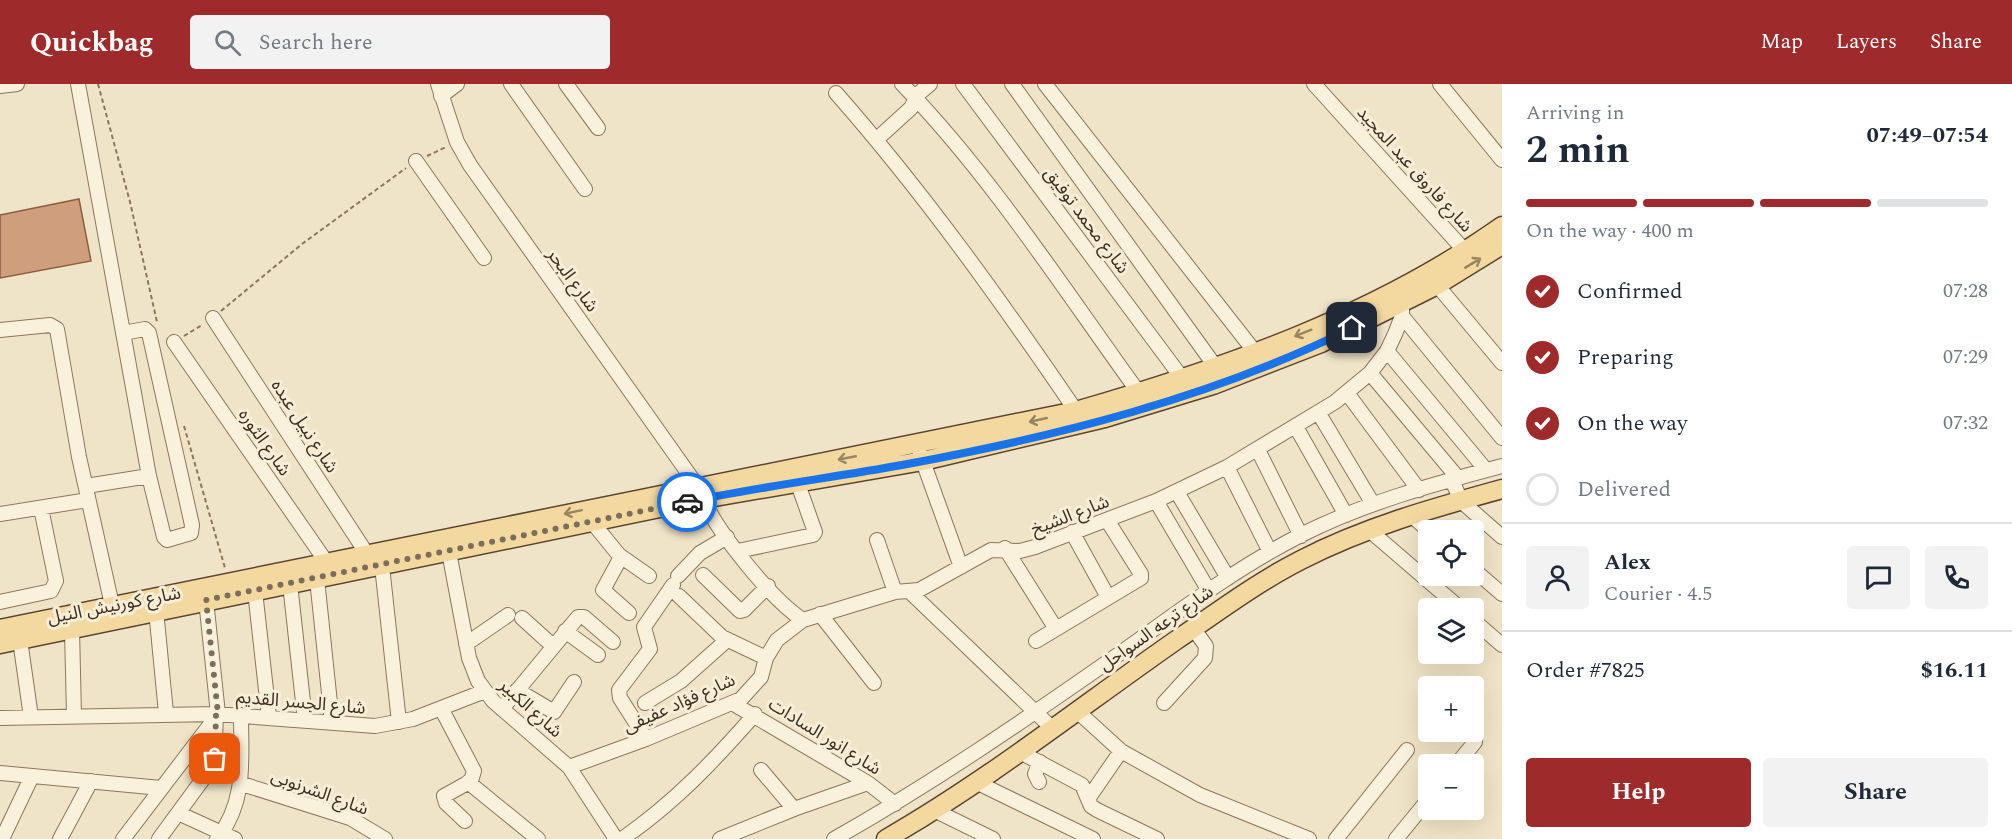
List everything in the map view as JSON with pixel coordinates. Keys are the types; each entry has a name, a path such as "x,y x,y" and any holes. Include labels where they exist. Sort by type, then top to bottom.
{"main road":[{"name":"شارع كورنيش النيل","path":"0,628 112,605 322,571 382,566 449,552 506,533 701,493 920,452 1078,426 1160,403 1321,343 1363,314 1465,251 1501,232"},
{"name":"شارع كورنيش النيل","path":"0,644 290,584 367,554 592,522 701,493 798,484 1076,411 1139,393 1363,314 1402,310 1437,285 1501,232"},
{"name":"شارع ترعه السواحل","path":"886,839 936,811 978,783 1193,628 1265,580 1300,560 1369,530 1411,515 1502,489"}],"street":[{"path":"0,86 17,84"},
{"path":"78,84 123,333 149,476 164,537 167,540 191,533 192,525 149,333 145,329 123,333"},
{"path":"440,90 457,84"},
{"path":"510,84 585,189"},
{"path":"566,84 598,128"},
{"path":"902,84 983,178 1139,393"},
{"path":"877,139 911,108 918,94 930,84"},
{"name":"شارع محمد توفيق","path":"963,84 1182,378"},
{"path":"1012,84 1215,366"},
{"path":"1045,84 1255,352"},
{"name":"شارع فاروق عبد المجيد","path":"1314,84 1465,251"},
{"path":"1440,84 1502,160"},
{"name":"شارع البحر","path":"440,90 457,142 487,191 701,493"},
{"path":"836,93 877,139 979,269 1076,411"},
{"path":"416,161 483,258"},
{"path":"1437,285 1502,363"},
{"path":"1402,310 1502,438"},
{"name":"شارع الشيخ","path":"803,621 820,614 928,586 991,550 1028,549 1177,492 1227,467 1296,427 1347,393 1370,373 1387,351 1402,310"},
{"name":"شارع نبيل عبده","path":"213,318 367,554"},
{"path":"0,330 50,324 57,329 87,493 112,605"},
{"name":"شارع الثوره","path":"174,342 322,571"},
{"path":"1387,351 1486,470"},
{"path":"1370,373 1455,479 1461,501 1502,537"},
{"path":"1347,393 1419,490"},
{"path":"1318,412 1373,504"},
{"path":"1296,427 1346,515"},
{"path":"1258,450 1301,536"},
{"path":"920,452 961,567"},
{"name":"شارع ترعه السواحل","path":"834,839 895,804 1036,712 1228,578 1270,552 1373,504 1502,466"},
{"path":"1227,467 1270,552"},
{"path":"0,514 41,508 149,476"},
{"path":"738,551 813,535 814,532 798,484"},
{"path":"1177,492 1228,578"},
{"path":"701,493 738,551 768,586 803,621"},
{"path":"1155,501 1209,591"},
{"path":"0,602 51,591 54,586 56,581 41,508"},
{"path":"1411,515 1418,521"},
{"path":"1036,641 1141,576 1107,520"},
{"path":"592,522 606,542 621,557 649,576"},
{"path":"1369,530 1448,598"},
{"path":"1072,532 1108,597"},
{"path":"646,740 620,698 619,690 650,649 644,627 700,553 727,537"},
{"path":"877,540 902,592 1052,728"},
{"path":"1005,548 1056,629"},
{"name":"شارع الكبير","path":"449,552 466,644 473,670 485,691 569,767 616,839"},
{"path":"621,557 603,590 628,613"},
{"path":"382,566 399,722"},
{"path":"322,571 332,722"},
{"path":"703,575 740,611 744,610 768,586"},
{"path":"1484,578 1502,594"},
{"path":"290,584 305,720"},
{"path":"677,586 728,640 766,658"},
{"path":"255,591 269,717"},
{"path":"159,839 214,764 216,715 206,600"},
{"path":"156,610 166,714"},
{"path":"820,614 874,683"},
{"path":"466,644 508,615"},
{"path":"502,708 565,631 581,616 613,642"},
{"path":"522,618 553,646"},
{"name":"شارع فؤاد عفيفى","path":"569,767 646,740 732,704 749,692 761,678 766,658 784,633 803,621"},
{"path":"1164,703 1204,658 1206,646 1193,628"},
{"path":"72,629 74,716"},
{"path":"1484,629 1502,645"},
{"path":"565,631 598,656"},
{"path":"20,640 31,717"},
{"path":"645,702 689,675 728,640"},
{"path":"517,690 554,712 574,682"},
{"name":"شارع الجسر القديم","path":"0,718 166,714 241,715 360,726 399,722 485,691"},
{"name":"شارع انور السادات","path":"732,704 755,714 868,783 895,804"},
{"path":"441,708 474,771 474,776 468,782 444,796 446,803 465,821"},
{"path":"1076,711 1121,751 1200,795 1291,836 1309,839"},
{"path":"622,839 680,796 708,769 755,714"},
{"path":"123,839 216,715"},
{"path":"219,836 242,784 241,715"},
{"path":"1465,754 1475,742"},
{"path":"1336,839 1407,750"},
{"path":"1088,799 1121,751"},
{"path":"1020,752 1082,785 1088,799 1097,810 1157,839"},
{"path":"1039,782 1035,774 1040,762"},
{"path":"761,770 794,809"},
{"path":"0,773 161,788"},
{"path":"5,838 32,776"},
{"path":"60,839 91,781"},
{"path":"468,782 538,839"},
{"path":"720,839 794,809 868,783"},
{"path":"978,783 1093,839"},
{"name":"شارع الشرنوبى","path":"242,784 350,818 385,839"},
{"path":"936,811 993,839"},
{"path":"1396,839 1418,812"},
{"path":"178,813 219,836 235,839"}],"path":[{"path":"174,342 213,318 302,244 416,161 457,142"}],"building":[{"path":"79,199 91,261 0,278 0,215"}],"way so far":[{"path":"215,759 216,714 218,714 206,600 382,566 687,502"}],"route":[{"path":"687,502 923,461 1092,422 1160,403 1240,375 1321,343 1352,328"}]}
